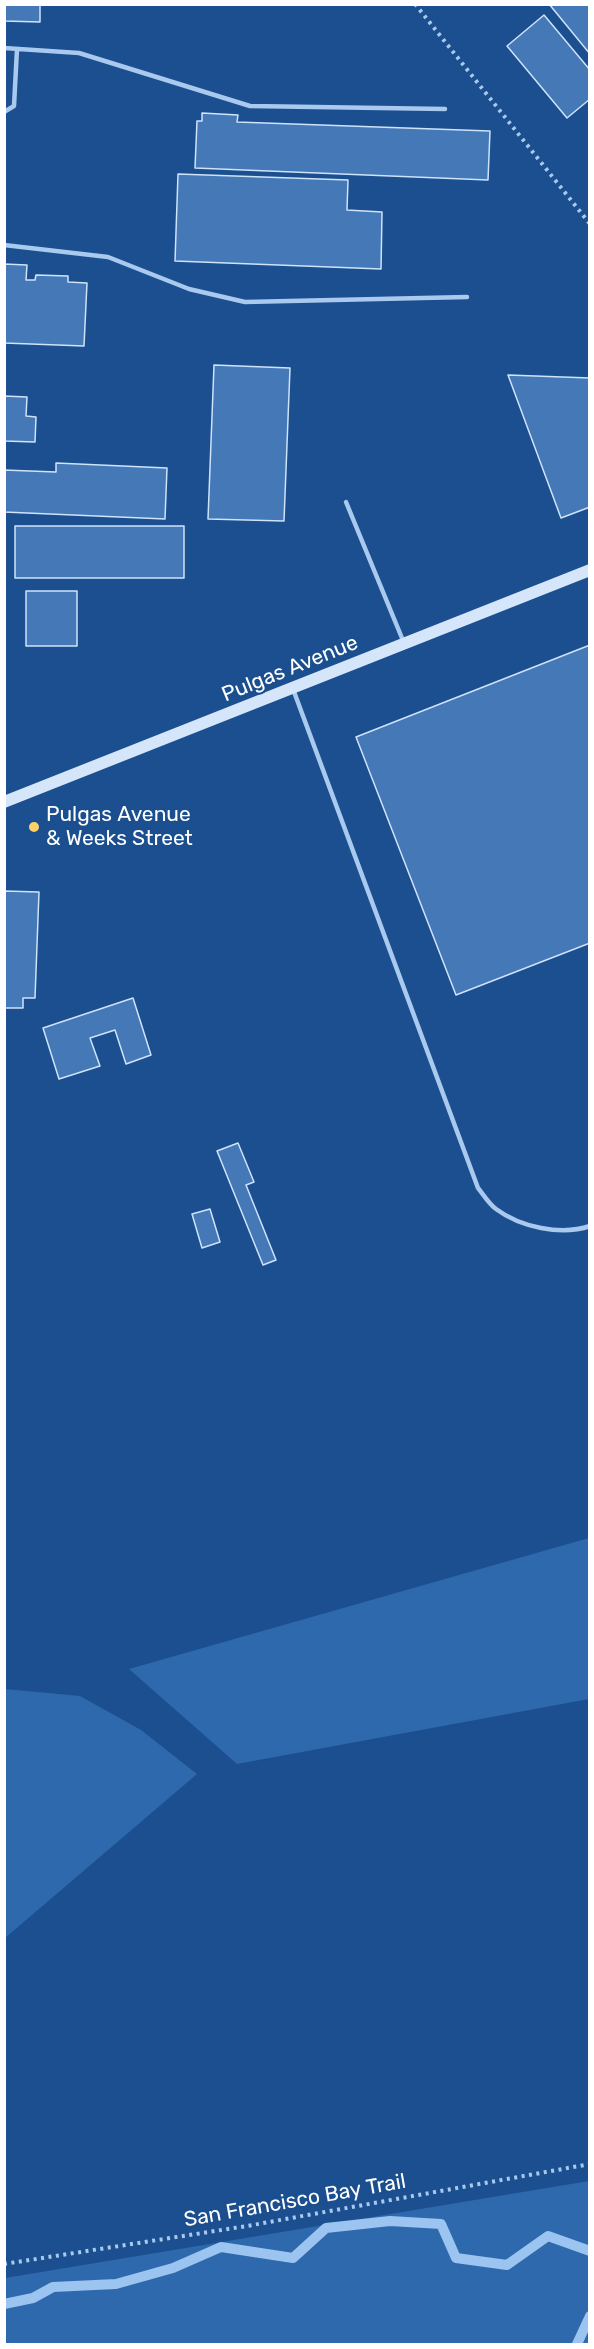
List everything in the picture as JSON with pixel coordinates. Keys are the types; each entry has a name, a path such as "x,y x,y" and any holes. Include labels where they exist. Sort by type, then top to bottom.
{"street":[{"name":"Pulgas Avenue","path":"4,802 590,570"}],"lane":[{"path":"4,48 79,53 250,106 445,109"},
{"path":"4,111 14,105 17,49"},
{"path":"4,245 108,257 189,289 245,302 466,297"},
{"path":"346,502 404,643"},
{"path":"293,689 478,1188 495,1209 530,1226 555,1229 590,1226"}],"path":[{"path":"415,4 590,224"},
{"name":"San Francisco Bay Trail","path":"4,2264 247,2226 590,2164"}],"shaded area":[{"path":"589,1538 589,1699 237,1764 129,1669"},
{"path":"5,1689 80,1696 141,1730 197,1774 5,1938"},
{"path":"589,2181 589,2344 5,2344 5,2278"}],"building":[{"path":"4,4 40,4 40,22 4,21"},
{"path":"549,4 590,4 590,54"},
{"path":"544,15 590,70 590,99 567,118 507,46"},
{"path":"202,113 238,115 237,122 490,131 488,180 195,168 197,121 202,121"},
{"path":"178,174 348,180 347,210 382,212 381,269 175,261"},
{"path":"4,264 27,265 26,280 35,280 36,275 68,276 68,282 87,283 84,346 4,343"},
{"path":"214,365 290,368 284,521 208,519"},
{"path":"508,375 590,378 590,507 561,518"},
{"path":"4,396 27,397 26,416 36,417 35,442 4,441"},
{"path":"56,463 167,468 165,519 4,512 4,470 56,472"},
{"path":"15,526 184,526 184,578 15,578"},
{"path":"26,591 77,591 77,646 26,646"},
{"path":"590,645 590,943 456,995 356,737"},
{"path":"4,891 39,892 35,998 23,998 23,1008 4,1008"},
{"path":"133,998 151,1055 126,1064 115,1030 90,1038 100,1066 59,1079 43,1028"},
{"path":"238,1143 254,1182 246,1185 276,1260 263,1265 217,1151"},
{"path":"210,1209 220,1242 202,1248 192,1214"}],"waterway":[{"path":"4,2304 33,2298 53,2287 116,2284 173,2268 221,2247 293,2258 326,2228 390,2221 441,2224 456,2258 507,2265 548,2236 590,2251"},
{"path":"577,2344 590,2316"}],"place":[{"name":"Pulgas Avenue & Weeks Street","path":"34,827"}]}
